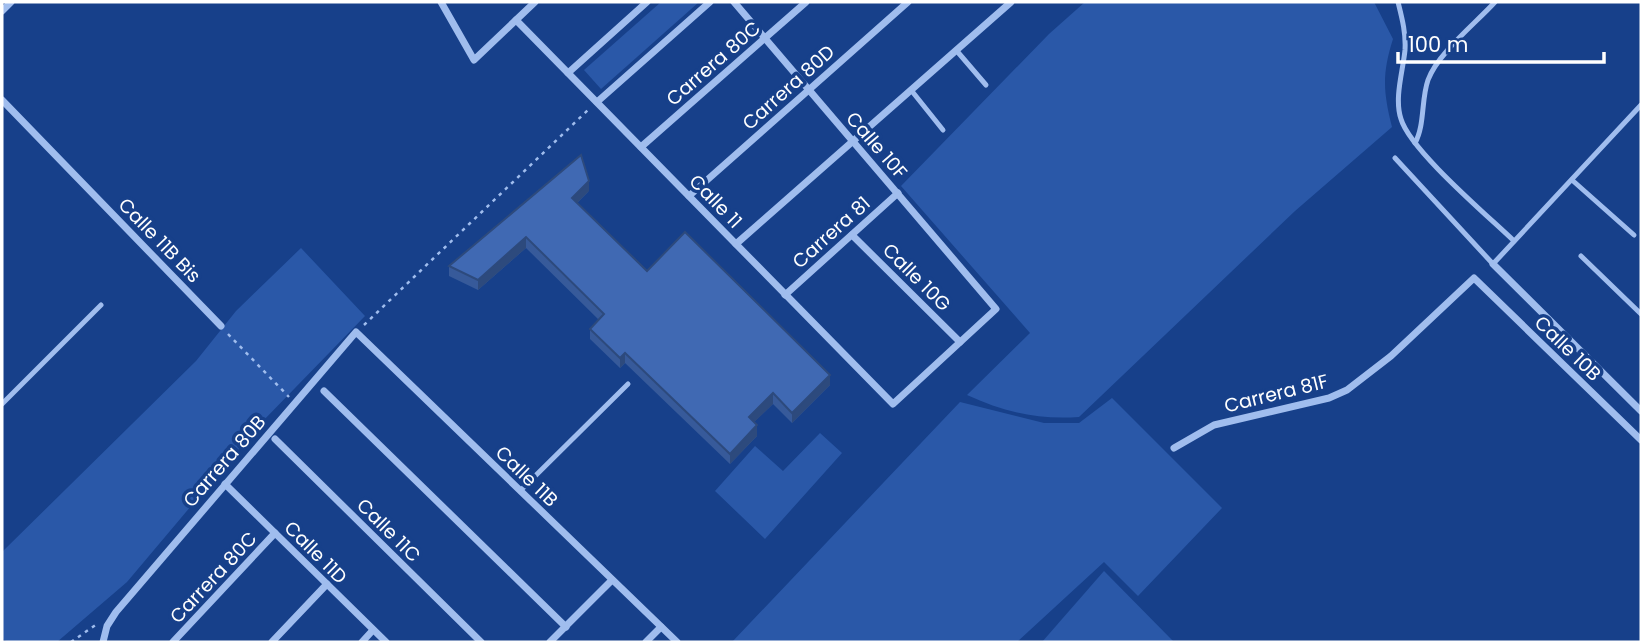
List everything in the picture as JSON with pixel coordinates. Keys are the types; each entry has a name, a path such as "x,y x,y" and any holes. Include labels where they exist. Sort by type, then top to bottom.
{"street":[{"path":"2,11 11,2"},
{"path":"441,2 474,61 535,2"},
{"path":"568,73 647,2"},
{"path":"597,102 710,2"},
{"name":"Calle 10F","path":"734,2 996,309 960,342"},
{"name":"Carrera 80C","path":"641,147 806,2"},
{"name":"Carrera 80D","path":"689,196 908,2"},
{"path":"736,244 1011,2"},
{"name":"Calle 11","path":"516,20 893,404 960,342"},
{"name":"Calle 11B Bis","path":"2,100 221,326"},
{"name":"Carrera 81","path":"785,295 898,193"},
{"name":"Calle 10G","path":"852,234 960,342"},
{"name":"Calle 10B","path":"1493,264 1640,406"},
{"name":"Calle 10B","path":"1474,278 1641,440"},
{"name":"Carrera 81F","path":"1174,448 1214,425 1329,398 1347,390 1391,356 1474,278"},
{"name":"Carrera 80B","path":"103,642 107,626 116,612 356,332"},
{"name":"Calle 11B","path":"356,332 677,642"},
{"path":"324,391 566,627"},
{"name":"Calle 11C","path":"275,439 481,642"},
{"name":"Calle 11D","path":"225,484 386,642"},
{"name":"Carrera 80C","path":"173,642 275,533"},
{"path":"550,642 612,580"},
{"path":"272,642 327,584"},
{"path":"646,642 661,627"},
{"path":"362,642 373,630"}],"lane":[{"path":"1398,2 1404,22 1405,48 1399,87 1401,119 1415,143 1514,241"},
{"path":"1415,143 1419,135 1422,100 1430,76 1438,62 1495,2"},
{"path":"956,50 986,85"},
{"path":"911,90 943,130"},
{"path":"1395,158 1493,264 1641,105"},
{"path":"1572,180 1634,235"},
{"path":"1581,256 1641,314"},
{"path":"2,404 101,305"},
{"path":"520,491 628,384"}],"path":[{"path":"356,332 597,102"},
{"path":"221,326 295,403"},
{"path":"71,642 116,612"}],"shaded area":[{"path":"661,2 699,2 601,89 584,70"},
{"path":"1085,2 1374,2 1393,39 1385,83 1392,127 1295,211 1079,417 1035,416 994,406 967,395 1030,333 901,186 1049,34"},
{"path":"301,248 365,316 261,423 127,582 57,642 9,642 2,639 2,552 196,361 236,311"},
{"path":"1112,398 1222,508 1138,596 1104,562 1017,642 732,642 960,402 1044,423 1079,423"},
{"path":"820,433 842,453 765,539 715,491 755,446 783,471"},
{"path":"1104,571 1174,642 1042,642"}],"building":[{"path":"581,155 589,181 572,198 647,271 685,232 830,375 792,413 773,393 749,417 757,425 730,454 625,353 620,358 590,329 604,314 526,237 478,280 449,266"}]}
